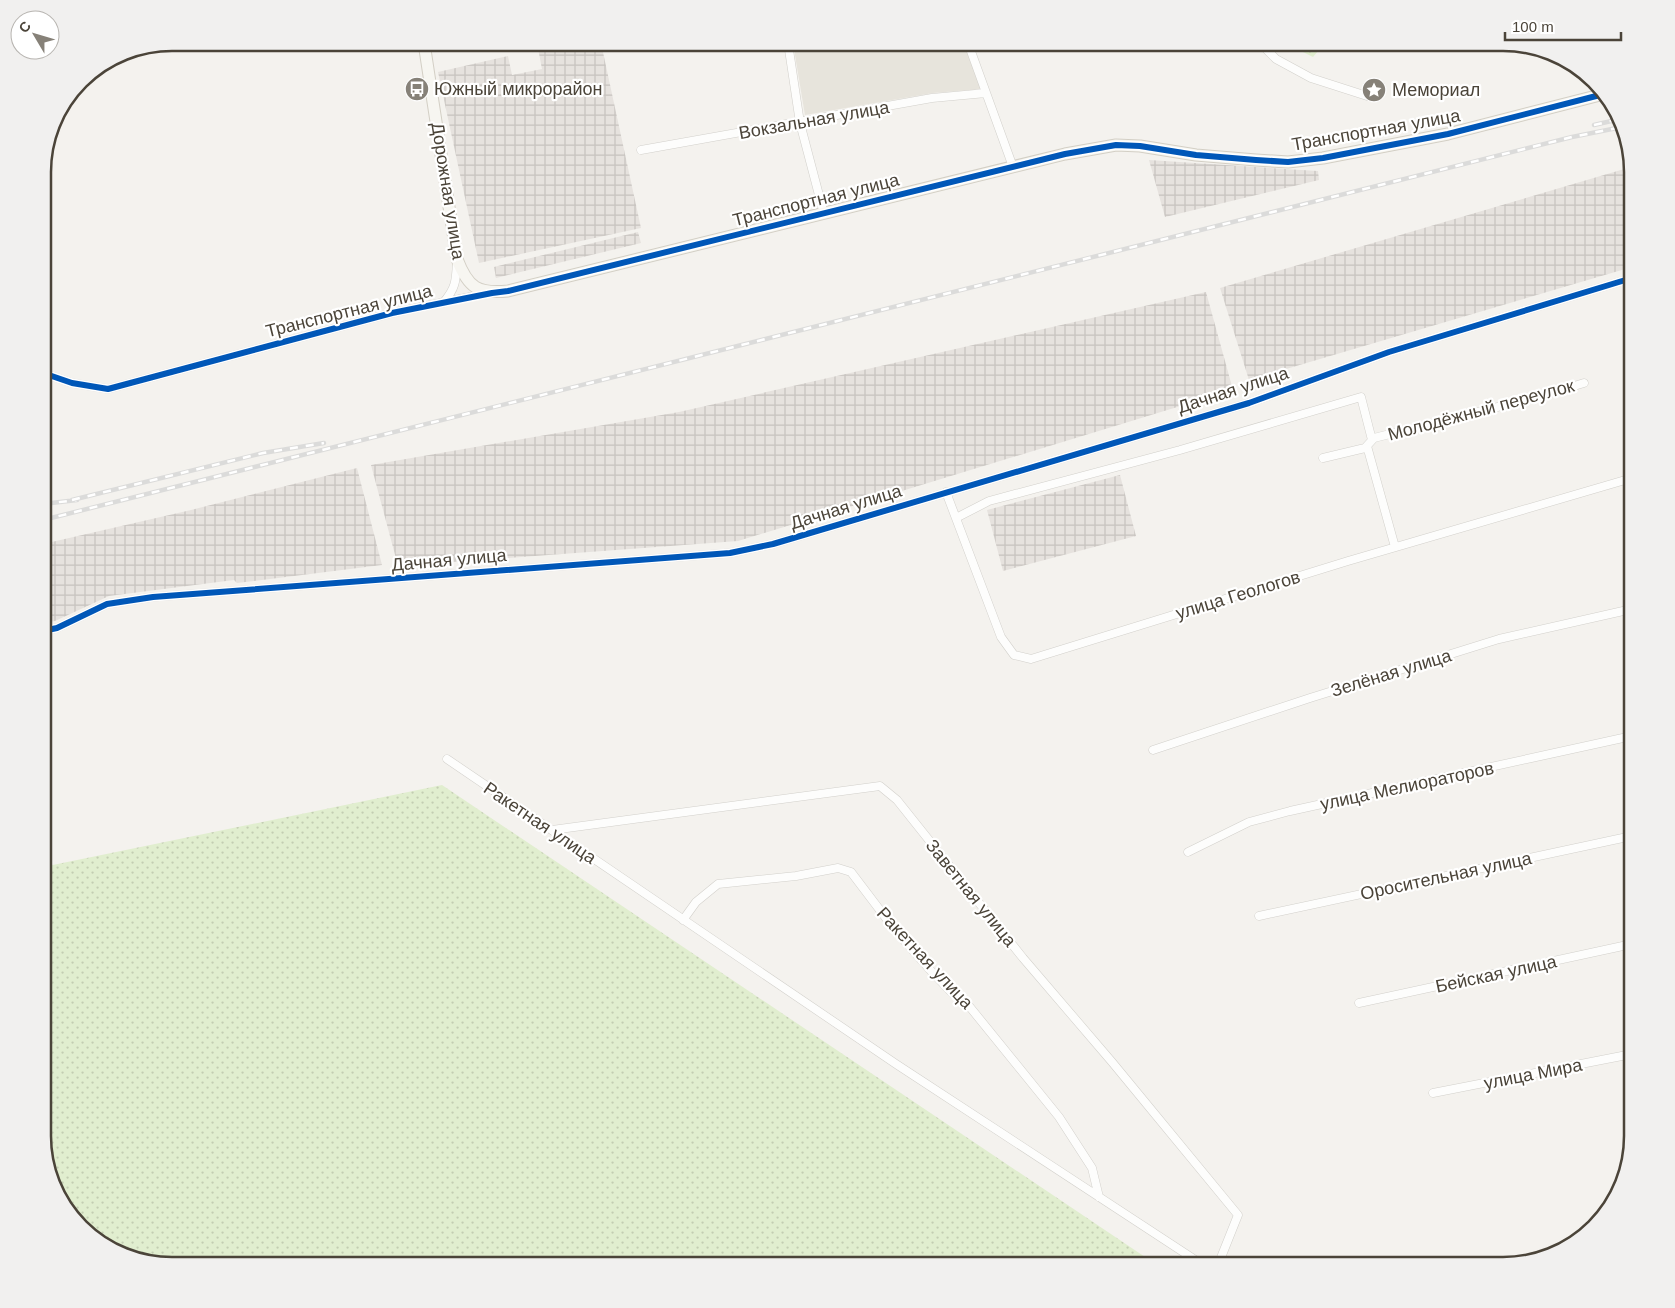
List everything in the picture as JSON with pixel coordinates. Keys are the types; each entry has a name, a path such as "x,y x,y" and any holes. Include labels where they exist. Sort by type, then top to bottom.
{"street":[{"path":"971,51 1013,167"},
{"path":"1269,51 1276,58 1312,78 1368,96"},
{"name":"Дорожная улица","path":"425,52 457,259 463,274 470,284 480,290 492,293"},
{"path":"789,52 800,123 824,214"},
{"name":"Вокзальная улица","path":"641,150 932,98 986,92"},
{"name":"Транспортная улица","path":"52,376 72,383 108,389 392,313 518,288 1065,154 1116,145 1140,146 1196,155 1288,162 1323,158 1448,134 1597,96"},
{"path":"443,303 452,292 456,282 457,259"},
{"name":"Дачная улица","path":"52,629 106,604 153,597 730,553 773,544 1249,403 1389,352 1624,280"},
{"name":"Молодёжный переулок","path":"1323,458 1365,448 1374,438 1541,396 1584,383"},
{"path":"956,518 989,501 1180,450 1361,397 1369,443 1395,547"},
{"name":"улица Геологов","path":"946,492 1001,637 1014,655 1031,659 1395,547 1624,480"},
{"name":"Зелёная улица","path":"1153,750 1310,698 1499,639 1624,611"},
{"name":"улица Мелиораторов","path":"1188,852 1249,822 1290,811 1624,738"},
{"name":"Ракетная улица","path":"447,759 896,1064 1189,1257"},
{"name":"Заветная улица","path":"552,830 880,786 897,800 1023,958 1112,1062 1238,1215 1222,1257"},
{"name":"Оросительная улица","path":"1259,916 1624,838"},
{"name":"Ракетная улица","path":"683,920 696,902 718,884 796,876 838,868 851,872 895,930 953,994 965,1001 1059,1117 1092,1168 1099,1197"},
{"name":"Бейская улица","path":"1359,1004 1624,946"},
{"name":"улица Мира","path":"1433,1093 1624,1056"}],"shaded area":[{"path":"968,51 982,89 933,93 805,115 794,52"},
{"path":"539,52 603,52 641,228 479,263 438,72 508,56 512,75 542,69"},
{"path":"1149,160 1318,171 1319,180 1165,217"},
{"path":"1624,169 1624,269 1249,380 1220,288"},
{"path":"638,232 641,243 496,278 494,267"},
{"path":"1206,292 1233,390 738,541 398,566 371,465 679,412"},
{"path":"357,468 382,565 237,583 234,580 109,596 52,622 52,542 191,510"},
{"path":"1120,475 1136,536 1003,571 987,510"}],"green space":[{"path":"1301,51 1318,51 1313,57"},
{"path":"442,785 1145,1257 172,1257 156,1256 133,1250 112,1241 98,1232 81,1216 67,1196 55,1167 52,1144 52,865"}],"railway":[{"path":"1594,125 1612,121"},
{"path":"52,518 1572,137 1615,128"},
{"path":"72,500 263,453 324,443"},
{"path":"52,503 77,500"}],"cycle path":[{"path":"52,376 72,383 108,389 392,313 508,291 1065,154 1116,145 1140,146 1196,155 1288,162 1323,158 1448,134 1597,96"},
{"path":"52,629 107,604 153,597 730,553 773,544 1249,403 1389,352 1624,280"}],"place":[{"name":"Южный микрорайон","path":"417,89"},
{"name":"Мемориал","path":"1374,90"}]}
